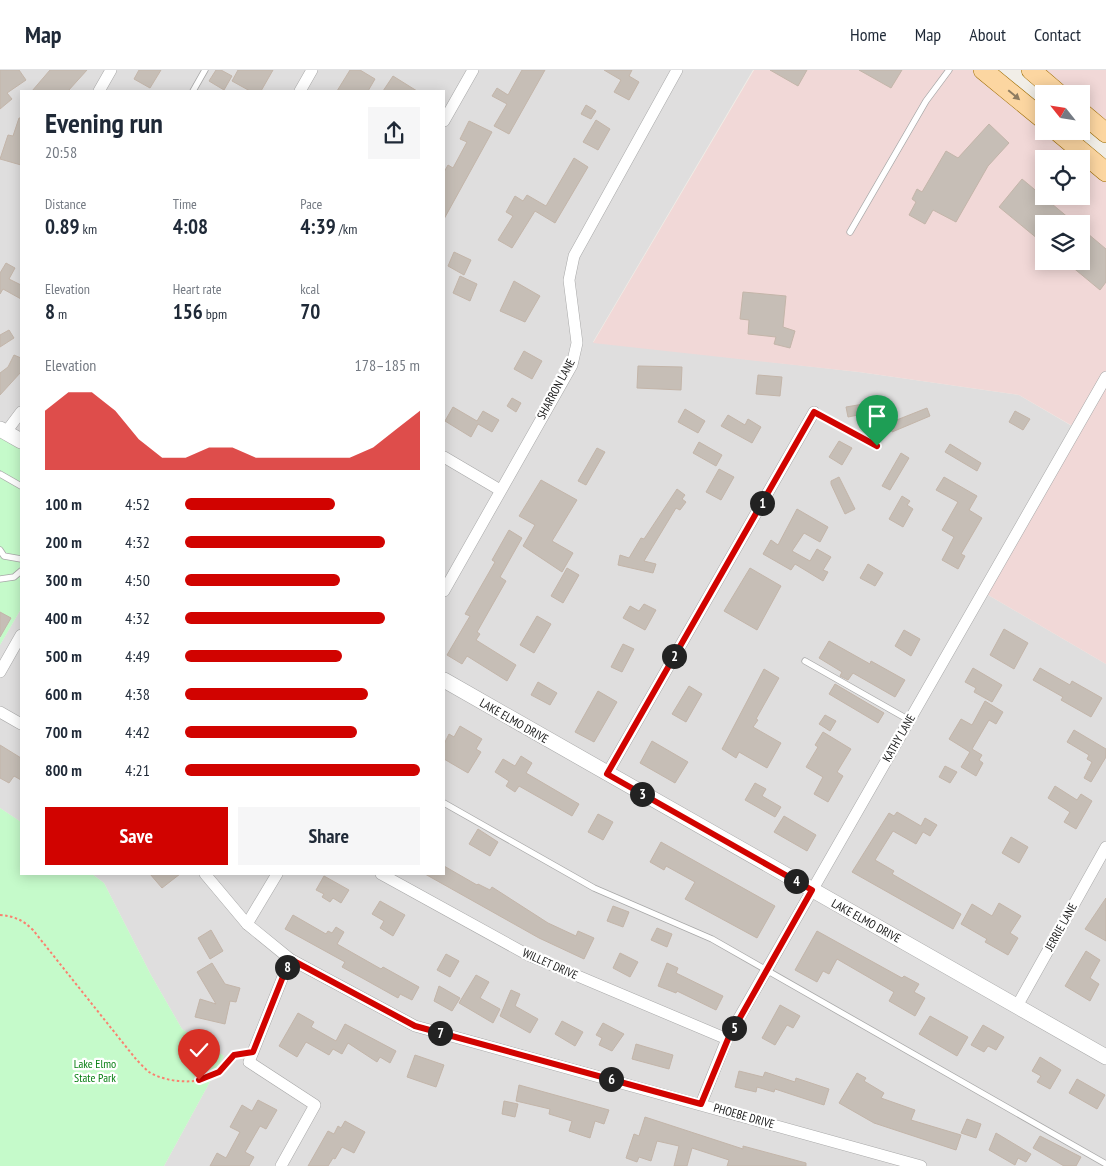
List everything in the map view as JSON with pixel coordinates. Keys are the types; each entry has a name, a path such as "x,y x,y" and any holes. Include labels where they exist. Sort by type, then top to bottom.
{"main road":[{"path":"984,70 1035,112"},
{"path":"1031,70 1048,85"},
{"path":"1090,120 1106,133"},
{"path":"1068,140 1106,172"}],"street":[{"path":"100,90 111,70"},
{"path":"301,90 312,70"},
{"path":"445,119 473,70"},
{"name":"SHARRON LANE","path":"445,589 572,365 577,343 569,280 574,256 677,70"},
{"name":"KATHY LANE","path":"701,1104 728,1039 766,970 1106,377"},
{"path":"607,774 814,412"},
{"path":"20,413 3,430 20,439"},
{"path":"445,458 500,490"},
{"path":"0,672 20,637"},
{"name":"LAKE ELMO DRIVE","path":"445,681 1106,1058"},
{"path":"0,712 20,723"},
{"name":"JERRIE LANE","path":"1017,1006 1106,847"},
{"name":"PHOEBE DRIVE","path":"206,875 247,924 290,959 415,1026 921,1166"},
{"path":"247,924 276,875"},
{"name":"WILLET DRIVE","path":"383,875 528,955 728,1039"},
{"path":"281,1166 315,1105 249,1062 290,959"}],"lane":[{"path":"194,90 205,70"},
{"path":"850,232 926,101 950,70"},
{"path":"814,412 877,446"},
{"path":"0,474 20,485"},
{"path":"0,550 4,556 20,559"},
{"path":"0,579 8,579 20,572"},
{"path":"805,661 909,720"},
{"path":"445,804 594,888 712,940 1106,1164"}],"path":[{"path":"0,915 12,916 24,921 33,930 134,1058 149,1072 161,1077 182,1081 199,1080 219,1072 234,1055 253,1052"}],"shaded area":[{"path":"0,70 753,70 593,342 859,372 1019,395 1077,429 983,592 1106,664 1106,1166 164,1166 224,1056 182,1029 151,975 104,883 93,875 445,875 445,90 20,90 20,440 0,429"},
{"path":"754,70 987,70 1035,110 1035,140 1071,140 1082,150 1035,150 1035,205 1090,205 1090,156 1106,170 1106,664 983,592 1076,428 1019,395 859,372 593,343"},
{"path":"1033,70 1106,70 1106,133 1090,120 1090,85 1050,85"},
{"path":"20,611 20,821 0,808 0,645"}],"green space":[{"path":"0,429 20,440 20,611 0,645"},
{"name":"Lake Elmo State Park","path":"0,808 20,821 20,875 93,875 104,883 151,975 182,1029 224,1056 164,1166 0,1166"}],"building":[{"path":"0,70 19,70 26,80 7,93 12,99 0,109"},
{"path":"50,70 87,70 69,90 33,90"},
{"path":"139,70 161,70 150,88 134,79"},
{"path":"216,70 221,70 232,76 224,90 209,81"},
{"path":"238,70 273,70 262,90 248,90 232,81"},
{"path":"350,70 360,70 375,79 369,90 338,90"},
{"path":"522,70 545,70 509,134 494,126 507,104 492,96 497,88 508,95"},
{"path":"604,70 632,70 629,76 639,82 629,100 614,92 621,80"},
{"path":"770,70 807,70 798,86"},
{"path":"859,70 902,70 891,88"},
{"path":"393,76 415,90 384,90"},
{"path":"586,105 596,111 591,119 581,114"},
{"path":"20,118 20,165 0,159 8,135 13,136"},
{"path":"596,120 610,129 598,150 583,142"},
{"path":"469,121 492,132 445,217 445,170 448,165 453,168 467,142 460,139"},
{"path":"989,124 1009,143 988,166 956,222 933,210 925,224 909,215 916,202 912,199 917,189 922,192 946,151 958,158"},
{"path":"574,158 588,167 555,223 535,211 512,248 498,240 513,216 506,212 515,196 523,201 527,195 546,206"},
{"path":"1022,179 1035,190 1035,205 1053,205 1065,215 1035,215 1035,237 999,207"},
{"path":"1090,236 1106,249 1106,282 1100,290 1076,270 1090,270"},
{"path":"454,252 471,260 464,275 448,266"},
{"path":"6,263 15,268 9,279 20,284 20,298 3,289 0,294 0,273"},
{"path":"460,276 477,284 470,301 453,293"},
{"path":"514,281 540,296 525,322 500,311"},
{"path":"743,292 786,296 783,327 795,331 790,348 774,344 776,337 748,334 749,320 740,319"},
{"path":"9,330 14,338 0,347 0,335"},
{"path":"524,351 542,361 532,379 514,369"},
{"path":"14,355 20,358 20,373 0,395 0,373 8,367"},
{"path":"638,366 682,367 681,390 637,388"},
{"path":"758,375 782,377 780,396 756,394"},
{"path":"512,398 521,403 516,412 507,406"},
{"path":"887,400 889,409 848,417 846,407"},
{"path":"453,407 477,421 483,411 499,420 492,432 478,424 471,437 445,421"},
{"path":"927,408 930,416 892,432 889,423"},
{"path":"685,409 705,421 698,433 678,422"},
{"path":"1015,411 1030,419 1023,430 1009,422"},
{"path":"728,415 745,425 748,419 761,427 752,443 721,426"},
{"path":"839,441 852,448 842,465 829,457"},
{"path":"699,442 722,455 716,466 693,453"},
{"path":"950,444 981,463 977,471 945,452"},
{"path":"597,448 605,452 586,485 578,481"},
{"path":"901,453 909,458 890,490 882,486"},
{"path":"719,469 734,477 721,500 706,492"},
{"path":"839,477 855,509 845,514 831,484 831,481"},
{"path":"944,477 977,496 969,510 982,518 961,554 965,556 958,569 942,560 954,537 942,530 958,502 936,490"},
{"path":"541,480 577,500 552,541 573,553 562,572 523,546 535,525 519,516"},
{"path":"677,489 685,495 682,499 686,502 680,510 676,508 644,561 656,564 653,573 618,565 620,555 629,558 641,538 644,539"},
{"path":"902,496 910,501 907,505 913,509 903,527 889,519"},
{"path":"797,509 828,527 820,542 804,533 792,551 810,561 817,549 831,557 823,570 828,572 823,581 795,564 791,570 763,554 771,540 778,545"},
{"path":"509,530 522,538 500,577 506,581 477,632 480,634 476,640 516,665 507,681 467,656 462,664 447,655 470,616 465,614 495,562 492,560"},
{"path":"868,564 883,573 875,586 860,578"},
{"path":"567,568 579,575 563,603 551,596"},
{"path":"750,568 781,586 757,630 724,611"},
{"path":"644,604 656,610 645,630 623,618 630,606 639,611"},
{"path":"0,612 11,618 0,637"},
{"path":"537,616 551,624 534,653 520,645"},
{"path":"1004,629 1028,643 1014,669 990,655"},
{"path":"904,630 920,639 911,656 895,646"},
{"path":"829,641 870,664 871,661 905,680 895,697 853,673 848,680 840,676 842,672 819,658"},
{"path":"623,644 634,649 622,672 611,667"},
{"path":"973,668 1002,685 992,702 974,692 976,688 965,682"},
{"path":"1040,668 1070,685 1072,681 1102,698 1091,717 1061,700 1063,697 1033,680"},
{"path":"764,669 779,678 753,727 781,743 767,768 739,752 736,758 722,749"},
{"path":"538,682 557,693 550,705 531,695"},
{"path":"835,684 884,713 878,723 829,694"},
{"path":"689,686 702,694 686,722 672,714"},
{"path":"598,691 617,702 594,742 575,732"},
{"path":"985,701 1003,712 996,724 989,720 972,749 982,755 979,760 983,763 976,776 961,767 970,752 949,739 961,719 972,725"},
{"path":"825,715 836,721 830,731 819,724"},
{"path":"460,726 482,739 476,749 481,752 468,773 445,760 445,742 449,734 454,737"},
{"path":"1074,730 1106,749 1106,757 1091,782 1084,778 1092,762 1087,759 1089,755 1067,742"},
{"path":"823,732 851,749 837,772 843,776 828,802 814,794 823,777 806,767 818,747 815,745"},
{"path":"652,741 688,762 675,783 640,763"},
{"path":"0,745 20,757 20,779 14,776 9,783 0,778"},
{"path":"521,756 532,763 526,773 579,804 572,816 519,786 515,792 506,786 509,781 495,772 503,759 515,766"},
{"path":"945,766 957,772 950,783 939,777"},
{"path":"755,783 766,789 762,796 781,807 775,817 745,800"},
{"path":"1055,786 1077,800 1081,794 1092,801 1076,829 1064,822 1070,812 1048,798"},
{"path":"897,812 921,826 925,818 937,825 930,836 923,832 916,844 893,831 875,860 894,871 892,874 961,914 953,929 852,872 889,813 894,816"},
{"path":"598,814 613,822 603,840 588,832"},
{"path":"784,816 816,835 807,851 774,832"},
{"path":"478,829 498,842 490,856 469,844"},
{"path":"1011,837 1028,847 1019,863 1002,853"},
{"path":"661,842 775,906 757,938 685,899 695,882 666,866 664,870 650,862"},
{"path":"445,867 477,885 490,890 492,887 548,923 576,936 578,931 594,938 584,959 539,938 427,875 445,875"},
{"path":"151,875 179,875 162,888"},
{"path":"324,876 349,890 341,903 333,898 330,902 322,897 324,894 316,890"},
{"path":"1106,898 1106,941 1085,929"},
{"path":"380,901 405,915 393,936 380,928 384,921 372,914"},
{"path":"999,903 1021,916 1010,933 1018,938 1008,955 985,942 987,939 961,924 972,904 992,916"},
{"path":"613,906 629,912 623,927 607,921"},
{"path":"293,915 326,934 328,931 332,933 336,927 344,932 337,944 381,969 383,967 419,987 412,1000 400,994 398,998 342,967 345,962 285,929"},
{"path":"657,928 672,934 667,947 651,940"},
{"path":"211,930 223,951 210,959 198,938"},
{"path":"817,931 902,978 904,976 919,984 914,992 925,998 915,1016 889,1001 894,992 837,959 829,974 823,971 817,982 795,970"},
{"path":"1086,951 1100,960 1090,978 1099,984 1090,1001 1065,986"},
{"path":"620,953 638,962 630,977 613,968"},
{"path":"446,954 459,961 450,977 437,970"},
{"path":"212,963 225,984 240,988 236,1002 230,1001 225,1024 195,1017 200,999 216,1004 197,972"},
{"path":"667,963 678,968 676,973 723,996 716,1010 677,991 676,993 658,986"},
{"path":"476,975 489,982 480,998 500,1009 493,1023 459,1003"},
{"path":"439,986 460,998 452,1011 434,1001"},
{"path":"511,990 520,994 515,1006 538,1019 530,1033 500,1016"},
{"path":"780,1005 800,1016 793,1028 787,1025 775,1045 762,1038"},
{"path":"298,1013 314,1022 311,1027 336,1041 345,1024 396,1051 390,1063 380,1057 377,1062 348,1043 342,1054 333,1049 329,1055 306,1042 297,1057 279,1046"},
{"path":"930,1016 968,1037 957,1056 919,1034"},
{"path":"562,1021 583,1032 575,1046 555,1034"},
{"path":"603,1023 624,1034 612,1051 599,1045 602,1038 596,1035"},
{"path":"983,1025 1004,1037 996,1050 988,1046 984,1052 971,1045"},
{"path":"636,1044 673,1055 669,1069 632,1059"},
{"path":"415,1055 444,1065 436,1087 407,1077"},
{"path":"1040,1057 1061,1070 1050,1089 1037,1082 1041,1076 1032,1071"},
{"path":"739,1071 763,1077 765,1072 795,1082 796,1078 829,1089 824,1105 775,1089 774,1092 757,1087 756,1092 735,1087"},
{"path":"857,1073 866,1078 864,1081 884,1093 881,1098 915,1110 911,1120 961,1135 956,1150 874,1123 839,1103"},
{"path":"1077,1079 1105,1095 1097,1109 1069,1093"},
{"path":"519,1085 609,1110 604,1124 595,1121 590,1138 569,1131 572,1121 549,1114 550,1109 516,1101"},
{"path":"258,1100 277,1110 266,1129 260,1126 245,1152 254,1157 249,1166 210,1166 217,1153 226,1158 240,1132 230,1127 242,1105 252,1111"},
{"path":"504,1101 518,1104 515,1117 502,1114"},
{"path":"645,1117 743,1149 743,1146 806,1163 806,1166 727,1166 729,1160 692,1148 687,1166 674,1166 679,1146 657,1141 651,1161 639,1157 637,1162 626,1158 634,1134 639,1136"},
{"path":"967,1119 981,1124 976,1138 961,1133"},
{"path":"345,1121 365,1132 354,1153 342,1147 328,1166 308,1166 328,1131 334,1134 338,1126 341,1128"},
{"path":"996,1133 1031,1154 1026,1162 1018,1158 1015,1165 989,1150"},
{"path":"1040,1136 1081,1157 1076,1166 1064,1166 1033,1148"}],"route":[{"path":"199,1080 210,1078 219,1072 234,1055 253,1052 290,959 415,1026 701,1104 728,1039 812,890 607,774 814,412 877,446"}]}
